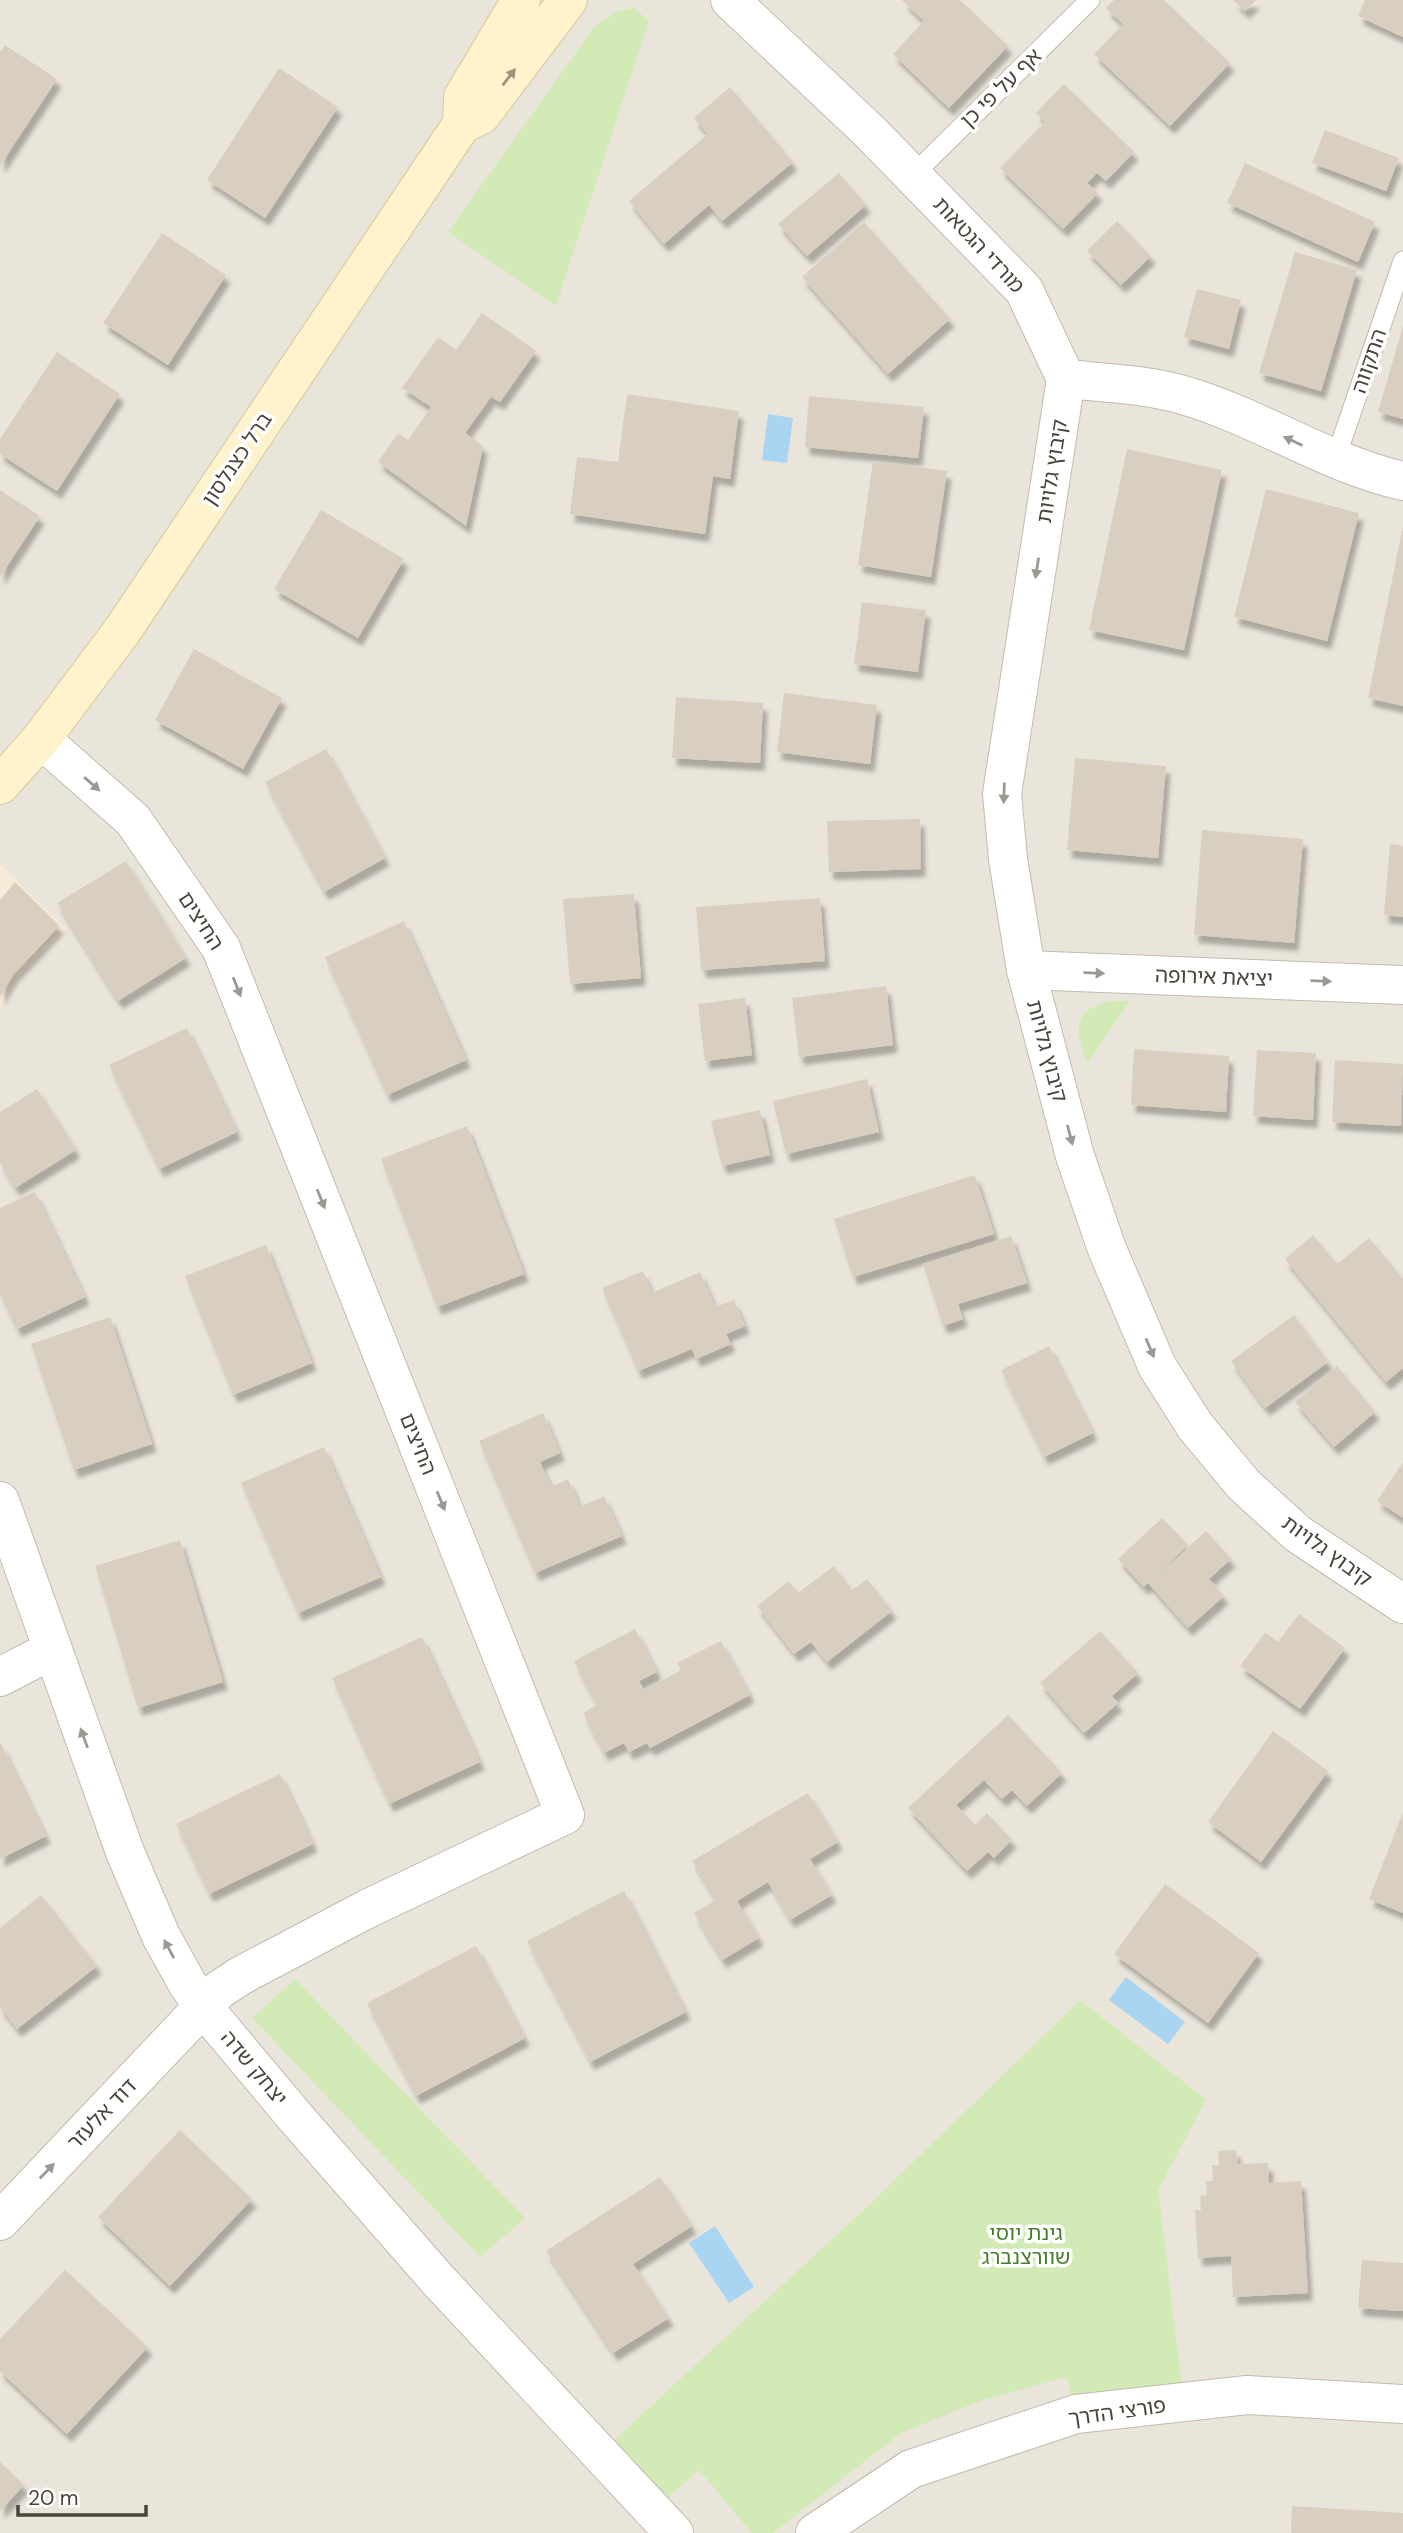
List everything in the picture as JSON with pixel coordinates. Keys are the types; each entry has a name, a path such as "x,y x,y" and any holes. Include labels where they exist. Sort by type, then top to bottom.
{"street":[{"name":"ברל כצנלסון","path":"462,124 463,97 521,0"},
{"name":"ברל כצנלסון","path":"0,785 41,739 122,631 462,124 481,114 568,0"},
{"name":"מורדי הגטאות","path":"730,0 913,175 1024,290 1066,379"},
{"path":"1066,379 1183,394 1247,419 1335,460 1403,481"},
{"name":"קיבוץ גלויות","path":"1066,379 1002,793 1008,859 1026,970 1075,1156 1107,1249 1157,1366 1195,1426 1244,1485 1297,1534 1403,1604"},
{"name":"החיצים","path":"41,739 133,820 221,948 565,1815 367,1909 240,1976 219,1990 204,2008"},
{"name":"יציאת אירופה","path":"1026,970 1403,985"},
{"name":"יצחק שדה","path":"0,1501 130,1864 161,1936 187,1983 204,2008 438,2280 674,2533"},
{"path":"0,1677 52,1650"},
{"name":"דוד אלעזר","path":"0,2221 204,2008"},
{"name":"פורצי הדרך","path":"815,2533 911,2469 1076,2414 1247,2395 1403,2404"}],"lane":[{"name":"אף על פי כן","path":"913,175 1090,0"},
{"name":"התקווה","path":"1335,460 1403,261"}],"shaded area":[{"path":"0,0 1403,0 1403,2533 0,2533"},
{"path":"0,864 66,929 18,979 0,1010"}],"green space":[{"path":"633,8 649,20 556,306 448,232 595,26 618,11"},
{"path":"1112,1001 1130,1001 1087,1063 1080,1040 1080,1023 1089,1010"},
{"path":"295,1979 525,2218 480,2257 252,2018"},
{"name":"גינת יוסי שוורצנברג","path":"1080,2000 1206,2100 1158,2190 1183,2394 1073,2409 1067,2377 980,2401 901,2433 773,2533 752,2533 699,2470 666,2499 613,2441 868,2206"}],"water":[{"path":"768,414 793,418 787,463 762,460"},
{"path":"1126,1977 1185,2022 1168,2044 1109,2000"},
{"path":"715,2226 754,2287 729,2303 689,2243"}],"building":[{"path":"902,0 960,0 1008,46 949,108 893,54 924,21"},
{"path":"1114,0 1164,0 1230,63 1170,126 1094,54 1123,24 1106,8"},
{"path":"1233,0 1256,0 1245,11"},
{"path":"1365,0 1403,0 1403,37 1358,16"},
{"path":"5,45 57,79 0,166 0,52"},
{"path":"279,68 338,107 265,218 207,180"},
{"path":"1064,84 1134,152 1106,181 1097,173 1087,183 1098,193 1063,229 1000,168 1045,122 1036,113"},
{"path":"730,87 793,162 722,221 709,205 664,244 629,201 708,134 694,118"},
{"path":"1325,130 1399,158 1386,191 1312,163"},
{"path":"1245,163 1375,222 1358,262 1227,203"},
{"path":"839,173 866,205 807,256 778,224"},
{"path":"1117,221 1151,256 1121,285 1087,251"},
{"path":"864,222 950,319 888,374 802,277"},
{"path":"162,233 226,275 168,365 103,323"},
{"path":"1295,252 1357,270 1321,391 1259,373"},
{"path":"1197,289 1241,300 1229,349 1184,337"},
{"path":"482,313 536,351 500,402 491,397 465,433 483,446 466,526 378,462 398,433 408,440 431,407 402,388 438,337 456,350"},
{"path":"1403,326 1403,419 1378,412"},
{"path":"57,352 120,394 57,491 0,454 0,439"},
{"path":"627,394 739,411 730,479 713,476 705,534 570,514 577,457 618,462"},
{"path":"809,396 924,407 918,458 805,447"},
{"path":"1127,449 1222,470 1184,650 1089,630"},
{"path":"873,461 947,471 931,577 858,565"},
{"path":"1266,489 1359,513 1327,641 1234,617"},
{"path":"0,490 40,516 0,577"},
{"path":"321,510 404,559 358,638 274,589"},
{"path":"1403,531 1403,706 1368,698"},
{"path":"862,602 926,610 918,672 854,664"},
{"path":"194,649 282,698 243,769 155,720"},
{"path":"784,693 877,705 870,764 777,752"},
{"path":"676,697 763,703 760,763 672,758"},
{"path":"326,749 385,858 324,892 265,782"},
{"path":"1075,758 1166,766 1158,858 1067,850"},
{"path":"920,819 921,869 829,872 827,821"},
{"path":"1202,830 1303,839 1294,943 1194,935"},
{"path":"1390,844 1403,846 1403,917 1384,915"},
{"path":"126,861 186,958 118,1001 57,903"},
{"path":"15,882 59,926 13,975 0,997 0,900"},
{"path":"634,894 641,978 570,984 563,899"},
{"path":"820,898 825,961 701,970 696,907"},
{"path":"404,921 466,1060 387,1095 325,957"},
{"path":"886,986 893,1045 799,1057 792,998"},
{"path":"745,998 752,1055 705,1061 698,1004"},
{"path":"187,1028 237,1132 159,1169 109,1065"},
{"path":"1134,1049 1229,1056 1226,1112 1131,1105"},
{"path":"1257,1050 1316,1053 1313,1120 1253,1116"},
{"path":"1335,1060 1403,1064 1401,1126 1332,1122"},
{"path":"867,1079 879,1132 786,1154 773,1101"},
{"path":"37,1089 76,1150 15,1188 0,1162 0,1112"},
{"path":"760,1110 770,1155 722,1166 711,1121"},
{"path":"467,1126 524,1274 437,1307 381,1159"},
{"path":"975,1175 994,1234 853,1277 834,1219"},
{"path":"35,1192 85,1297 17,1329 0,1294 0,1208"},
{"path":"1313,1235 1337,1264 1369,1238 1403,1279 1403,1368 1386,1382 1285,1259"},
{"path":"1011,1236 1027,1283 958,1304 963,1319 943,1326 923,1264"},
{"path":"266,1245 312,1363 233,1395 185,1276"},
{"path":"643,1271 652,1293 700,1272 715,1307 734,1300 745,1326 726,1334 731,1344 696,1359 692,1349 638,1371 602,1288"},
{"path":"1294,1315 1328,1362 1265,1408 1231,1361"},
{"path":"110,1317 152,1444 74,1470 31,1344"},
{"path":"1049,1346 1093,1433 1044,1457 1001,1370"},
{"path":"1337,1366 1375,1412 1334,1447 1295,1402"},
{"path":"543,1413 560,1453 540,1462 551,1487 568,1479 580,1507 604,1496 622,1536 535,1573 479,1441"},
{"path":"324,1447 381,1577 298,1613 241,1483"},
{"path":"1403,1462 1403,1518 1377,1501"},
{"path":"1162,1518 1188,1545 1153,1580 1206,1531 1231,1559 1209,1579 1224,1596 1188,1628 1148,1583 1144,1587 1118,1559"},
{"path":"180,1540 223,1682 138,1708 95,1566"},
{"path":"834,1566 852,1590 867,1579 892,1611 827,1662 811,1642 794,1654 757,1606 789,1581 798,1593"},
{"path":"1299,1614 1345,1648 1300,1709 1240,1666 1265,1633 1278,1642"},
{"path":"635,1629 657,1672 639,1681 644,1690 681,1670 677,1663 721,1641 750,1695 650,1748 647,1743 629,1752 624,1743 604,1753 583,1713 597,1705 574,1661"},
{"path":"1100,1631 1138,1673 1112,1696 1118,1703 1084,1733 1040,1683"},
{"path":"422,1637 480,1762 389,1804 332,1678"},
{"path":"1008,1715 1062,1773 1027,1806 1012,1790 1002,1799 984,1780 956,1805 975,1825 987,1813 1012,1840 994,1858 988,1852 967,1871 908,1808"},
{"path":"1273,1731 1328,1771 1261,1862 1208,1822"},
{"path":"0,1742 46,1836 0,1859"},
{"path":"280,1774 313,1844 209,1894 176,1824"},
{"path":"808,1793 838,1842 810,1859 832,1895 790,1920 768,1882 737,1901 759,1938 722,1960 694,1913 716,1900 692,1861"},
{"path":"1403,1812 1403,1913 1369,1899"},
{"path":"1165,1884 1259,1953 1208,2023 1114,1954"},
{"path":"624,1891 686,2012 590,2062 527,1941"},
{"path":"41,1895 97,1966 17,2029 0,2007 0,1928"},
{"path":"476,1946 525,2038 416,2096 367,2003"},
{"path":"180,2130 252,2199 170,2286 98,2217"},
{"path":"1236,2150 1238,2164 1268,2163 1269,2183 1301,2181 1308,2293 1233,2297 1231,2256 1198,2258 1195,2210 1201,2210 1200,2196 1207,2195 1206,2181 1213,2181 1212,2165 1219,2165 1218,2151"},
{"path":"660,2177 692,2226 633,2264 669,2318 613,2353 546,2251"},
{"path":"1362,2260 1403,2263 1403,2311 1358,2308"},
{"path":"65,2270 148,2347 67,2434 0,2371 0,2339"},
{"path":"0,2462 24,2485 0,2511"},
{"path":"1292,2506 1403,2513 1403,2533 1291,2533"}]}
